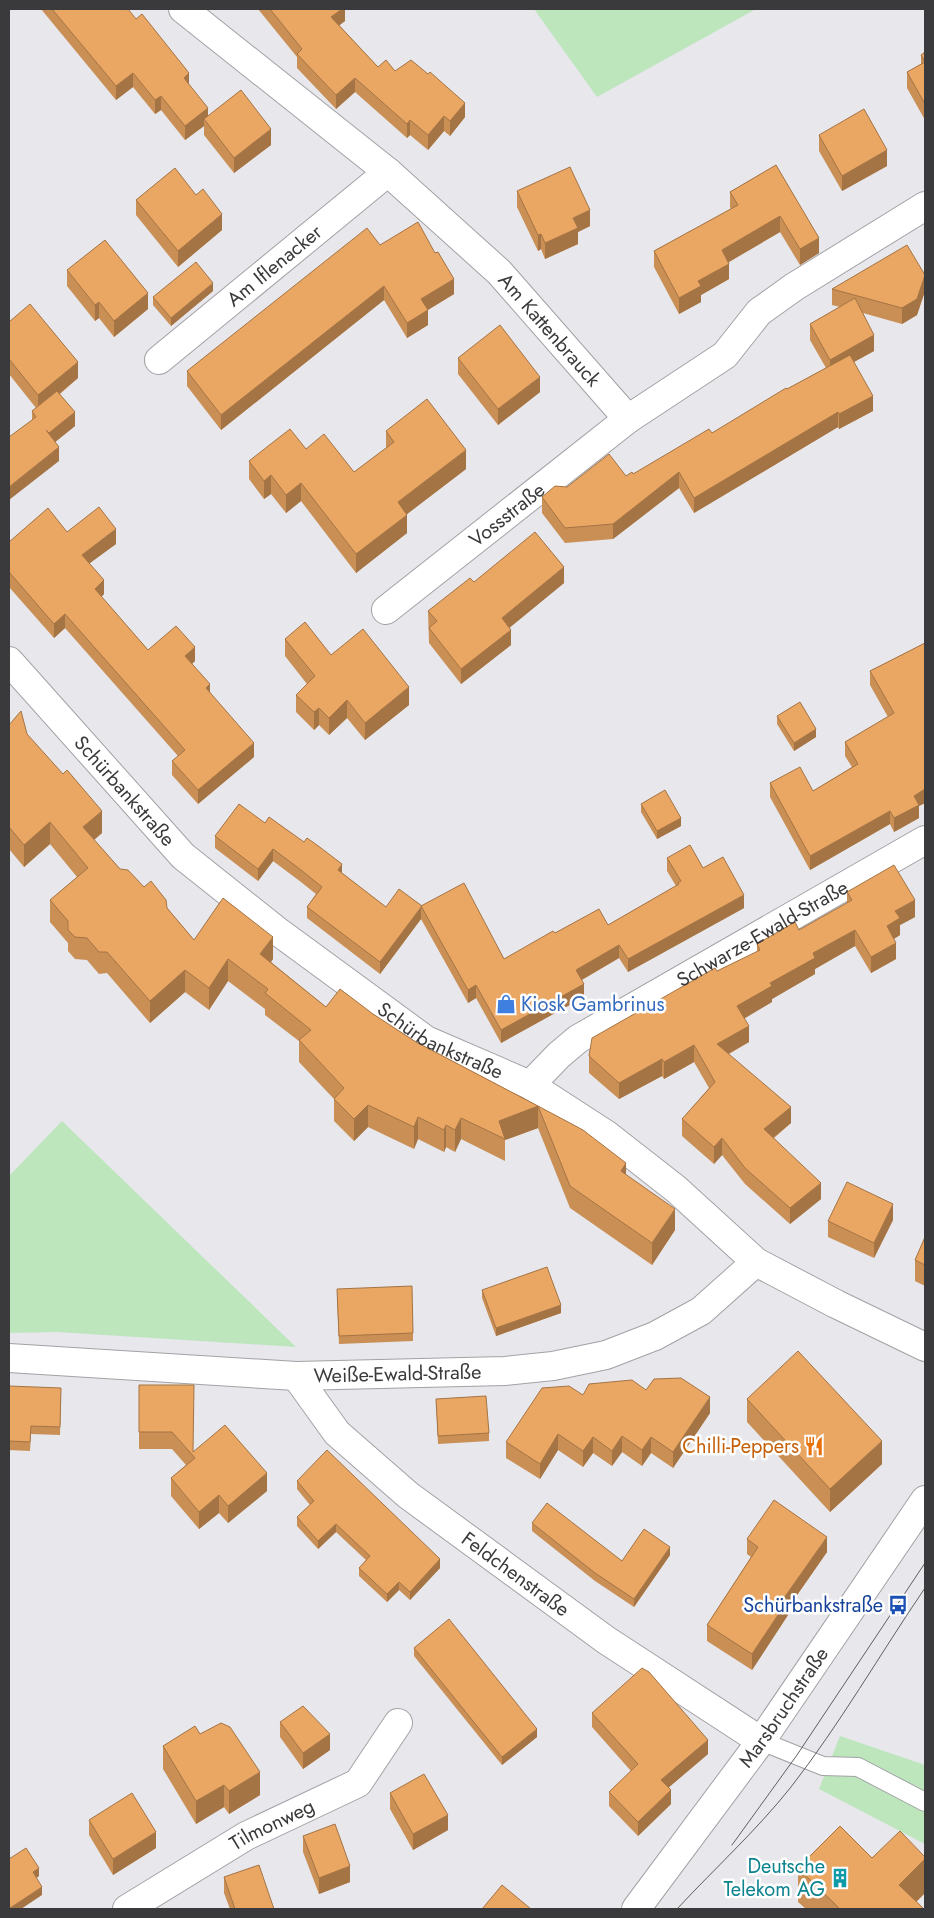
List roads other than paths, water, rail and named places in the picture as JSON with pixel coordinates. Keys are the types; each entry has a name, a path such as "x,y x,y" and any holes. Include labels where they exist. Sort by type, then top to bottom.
{"street":[{"name":"Am Kattenbrauck","path":"183,9 388,172 499,272 628,420"},
{"name":"Am Iflenacker","path":"159,360 388,172"},
{"path":"628,420 726,355 759,312 794,287 925,206"},
{"name":"Vossstraße","path":"386,610 628,420"},
{"name":"Schürbankstraße","path":"9,661 183,856 276,930 426,1040 530,1085 607,1135 676,1189 756,1262 836,1304 925,1347"},
{"name":"Schwarze-Ewald-Straße","path":"530,1085 559,1054 578,1039 925,840"},
{"name":"Weiße-Ewald-Straße","path":"9,1358 296,1376 505,1371 553,1366 606,1355 655,1336 701,1311 756,1262"},
{"name":"Feldchenstraße","path":"296,1376 337,1433 408,1495 606,1640 761,1741"},
{"name":"Marsbruchstraße","path":"641,1908 761,1741 925,1500"},
{"name":"Tilmonweg","path":"127,1909 246,1836 358,1783 398,1723"}],"lane":[{"path":"761,1741 823,1766 858,1767 925,1802"}],"tram line":[{"path":"732,1845 797,1755 925,1563"},
{"path":"677,1909 750,1834 791,1787 843,1714 925,1588"}],"place":[{"name":"Kiosk Gambrinus","path":"506,1004"},
{"name":"Chilli-Peppers","path":"814,1446"},
{"name":"Schürbankstraße","path":"898,1605"},
{"name":"Deutsche Telekom AG","path":"840,1878"}]}
